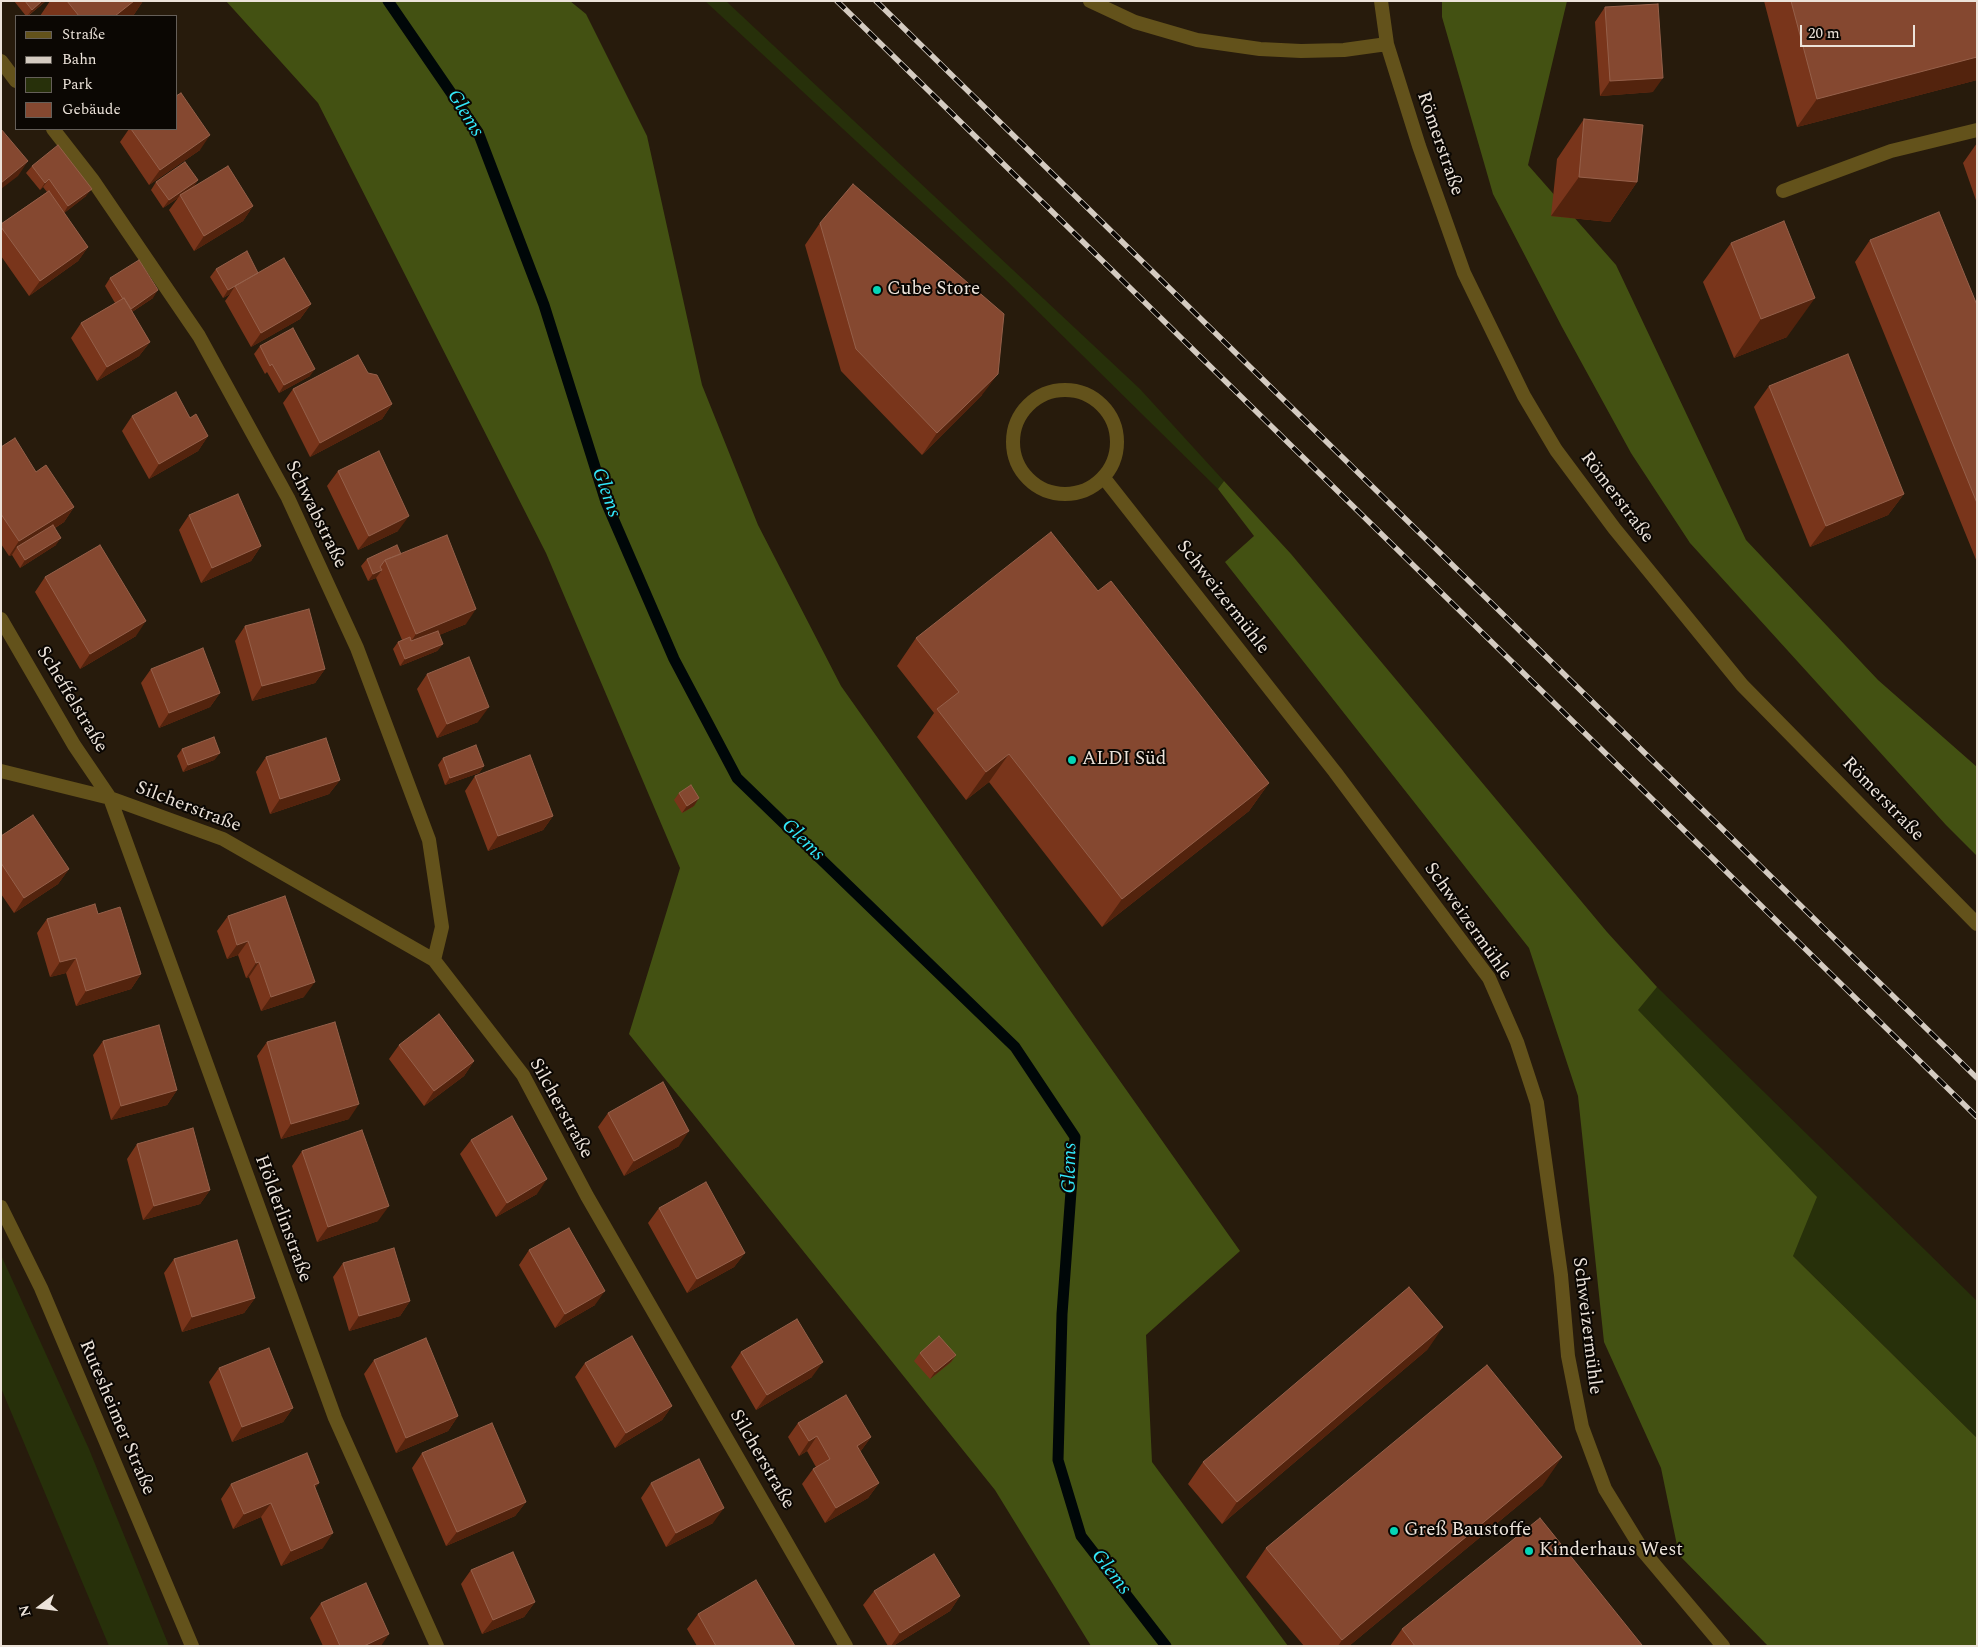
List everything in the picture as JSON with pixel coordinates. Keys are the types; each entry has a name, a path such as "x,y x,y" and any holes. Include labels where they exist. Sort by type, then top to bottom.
{"street":[{"path":"1090,1 1135,22 1197,40 1260,49 1301,51 1344,50 1387,44"},
{"name":"Römerstraße","path":"1381,1 1387,44 1419,146 1464,273 1524,396 1556,450 1614,528 1742,685 1977,924"},
{"path":"1,61 15,80"},
{"name":"Schwabstraße","path":"54,130 92,179 199,336 288,498 357,648 429,840 442,927 434,960"},
{"path":"1783,191 1891,151 1977,130"},
{"path":"1060,391 1076,391 1092,397 1104,407 1113,420 1117,435 1117,450 1112,465 1104,478 1092,488 1076,493 1060,494 1044,490 1030,480 1020,467 1014,451 1014,434 1019,418 1029,404 1044,395 1060,391"},
{"name":"Schweizermühle","path":"1104,478 1336,772 1489,978 1517,1042 1537,1103 1561,1275 1568,1356 1582,1427 1605,1489 1643,1551 1723,1646"},
{"name":"Scheffelstraße","path":"1,619 74,745 110,798"},
{"name":"Silcherstraße","path":"1,771 110,798 223,839 434,960 523,1075 586,1196 846,1646"},
{"name":"Hölderlinstraße","path":"110,798 335,1418 437,1646"},
{"name":"Rutesheimer Straße","path":"1,1207 42,1288 192,1646"}],"green space":[{"path":"226,1 570,1 586,14 647,136 702,385 758,525 841,686 1240,1251 1146,1335 1152,1462 1288,1646 1091,1646 995,1490 629,1034 680,868 546,553 318,103"},
{"path":"705,1 726,1 1140,389 1224,481 1218,489 1007,281"},
{"path":"1442,1 1567,1 1528,165 1616,265 1746,540 1878,680 1977,767 1977,856 1946,825 1690,543 1631,453 1562,327 1493,194 1442,17"},
{"path":"1224,481 1291,554 1607,932 1657,987 1638,1010 1817,1197 1793,1256 1977,1438 1977,1646 1768,1646 1679,1555 1661,1468 1604,1342 1578,1096 1529,948 1225,562 1254,536 1218,489"},
{"path":"1657,987 1977,1301 1977,1438 1793,1256 1637,1010"},
{"path":"1,1255 89,1449 169,1646 109,1646 1,1388"}],"building":[{"path":"25,1 42,1 32,10"},
{"path":"67,1 134,1 116,15 78,15"},
{"path":"1791,1 1977,1 1977,57 1817,99"},
{"path":"1658,4 1663,78 1610,81 1605,7"},
{"path":"181,93 210,135 160,170 132,130 178,130 178,95"},
{"path":"1584,119 1643,125 1637,182 1579,177"},
{"path":"1,129 28,161 1,183"},
{"path":"58,145 92,189 68,206 49,179 45,183 32,166"},
{"path":"185,162 198,180 169,200 156,182"},
{"path":"228,166 253,206 204,236 180,195"},
{"name":"Cube Store","path":"853,184 1004,314 998,374 937,433 856,349 820,223"},
{"path":"49,191 88,247 40,281 1,227 1,224"},
{"path":"1939,212 1977,305 1977,503 1870,240"},
{"path":"1784,221 1815,298 1761,319 1731,243"},
{"path":"247,251 258,273 228,290 216,269"},
{"path":"284,258 311,304 261,333 235,286"},
{"path":"139,260 158,290 131,309 110,278"},
{"path":"124,298 150,342 107,367 81,323"},
{"path":"293,328 315,369 284,385 272,364 270,366 260,346"},
{"path":"1848,354 1904,494 1826,526 1769,386"},
{"path":"358,355 368,373 377,375 392,404 320,443 293,389"},
{"path":"176,392 190,418 196,414 208,436 159,464 132,416"},
{"path":"15,438 36,472 46,465 74,507 19,541 1,514 1,447"},
{"path":"379,451 409,516 369,536 338,471"},
{"path":"238,494 261,546 212,568 189,515"},
{"path":"53,525 61,538 25,560 17,547"},
{"name":"ALDI Süd","path":"1051,532 1098,591 1111,581 1269,783 1122,899 1009,754 986,772 937,709 959,692 916,638"},
{"path":"447,535 476,609 416,634 385,560"},
{"path":"100,545 146,621 90,654 45,577"},
{"path":"397,545 401,554 385,560 380,567 382,570 373,574 367,559"},
{"path":"309,609 325,669 262,686 245,626"},
{"path":"438,631 443,644 405,659 398,642 410,637 411,641"},
{"path":"203,648 220,693 169,713 151,669"},
{"path":"469,657 489,707 447,724 427,674"},
{"path":"214,737 220,753 188,765 182,749"},
{"path":"326,738 340,780 280,799 266,757"},
{"path":"476,745 484,766 450,778 443,758"},
{"path":"530,755 553,816 498,836 475,776"},
{"path":"691,785 699,798 687,806 679,793"},
{"path":"33,815 69,869 24,898 1,863 1,836"},
{"path":"285,896 315,982 271,997 259,962 256,963 248,941 237,945 228,916"},
{"path":"95,904 98,914 120,907 141,974 86,991 76,958 60,962 47,919"},
{"path":"439,1014 474,1061 434,1091 399,1045"},
{"path":"335,1022 359,1104 291,1124 267,1042"},
{"path":"159,1025 177,1090 121,1106 103,1041"},
{"path":"663,1082 689,1131 634,1161 608,1113"},
{"path":"512,1116 547,1179 507,1203 471,1140"},
{"path":"193,1128 210,1190 154,1206 137,1144"},
{"path":"362,1130 389,1206 328,1227 302,1151"},
{"path":"706,1182 745,1253 697,1279 659,1208"},
{"path":"569,1228 605,1291 565,1314 529,1250"},
{"path":"237,1240 255,1298 192,1317 174,1259"},
{"path":"394,1248 410,1301 359,1316 343,1263"},
{"path":"1409,1287 1443,1327 1237,1502 1203,1462"},
{"path":"797,1319 823,1362 767,1395 741,1352"},
{"path":"632,1336 672,1406 626,1433 585,1363"},
{"path":"939,1336 956,1355 935,1372 920,1353"},
{"path":"426,1338 458,1416 406,1438 374,1360"},
{"path":"269,1348 293,1408 242,1427 219,1368"},
{"name":"Greß Baustoffe","path":"1487,1365 1562,1457 1342,1640 1266,1548"},
{"path":"846,1395 871,1437 857,1446 879,1483 836,1508 813,1469 830,1459 817,1436 809,1441 798,1423"},
{"path":"492,1423 526,1502 457,1532 422,1453"},
{"path":"307,1453 319,1483 314,1485 333,1533 291,1551 271,1503 244,1514 231,1484"},
{"path":"699,1459 724,1508 676,1533 651,1483"},
{"name":"Kinderhaus West","path":"1540,1518 1642,1645 1415,1646 1402,1629"},
{"path":"513,1552 535,1602 493,1620 471,1570"},
{"path":"934,1554 960,1596 900,1633 874,1591"},
{"path":"756,1580 795,1646 716,1646 698,1614"},
{"path":"366,1583 389,1634 364,1646 340,1646 321,1603"}],"waterway":[{"name":"Glems","path":"388,1 478,132 544,305 606,502 674,659 737,778 1015,1047 1075,1137 1062,1314 1058,1460 1081,1536 1166,1646"}],"railway":[{"path":"837,1 1977,1117"},
{"path":"876,1 1977,1078"}],"place":[{"name":"Cube Store","path":"877,290"},
{"name":"ALDI Süd","path":"1072,760"},
{"name":"Greß Baustoffe","path":"1394,1531"},
{"name":"Kinderhaus West","path":"1529,1551"}]}
